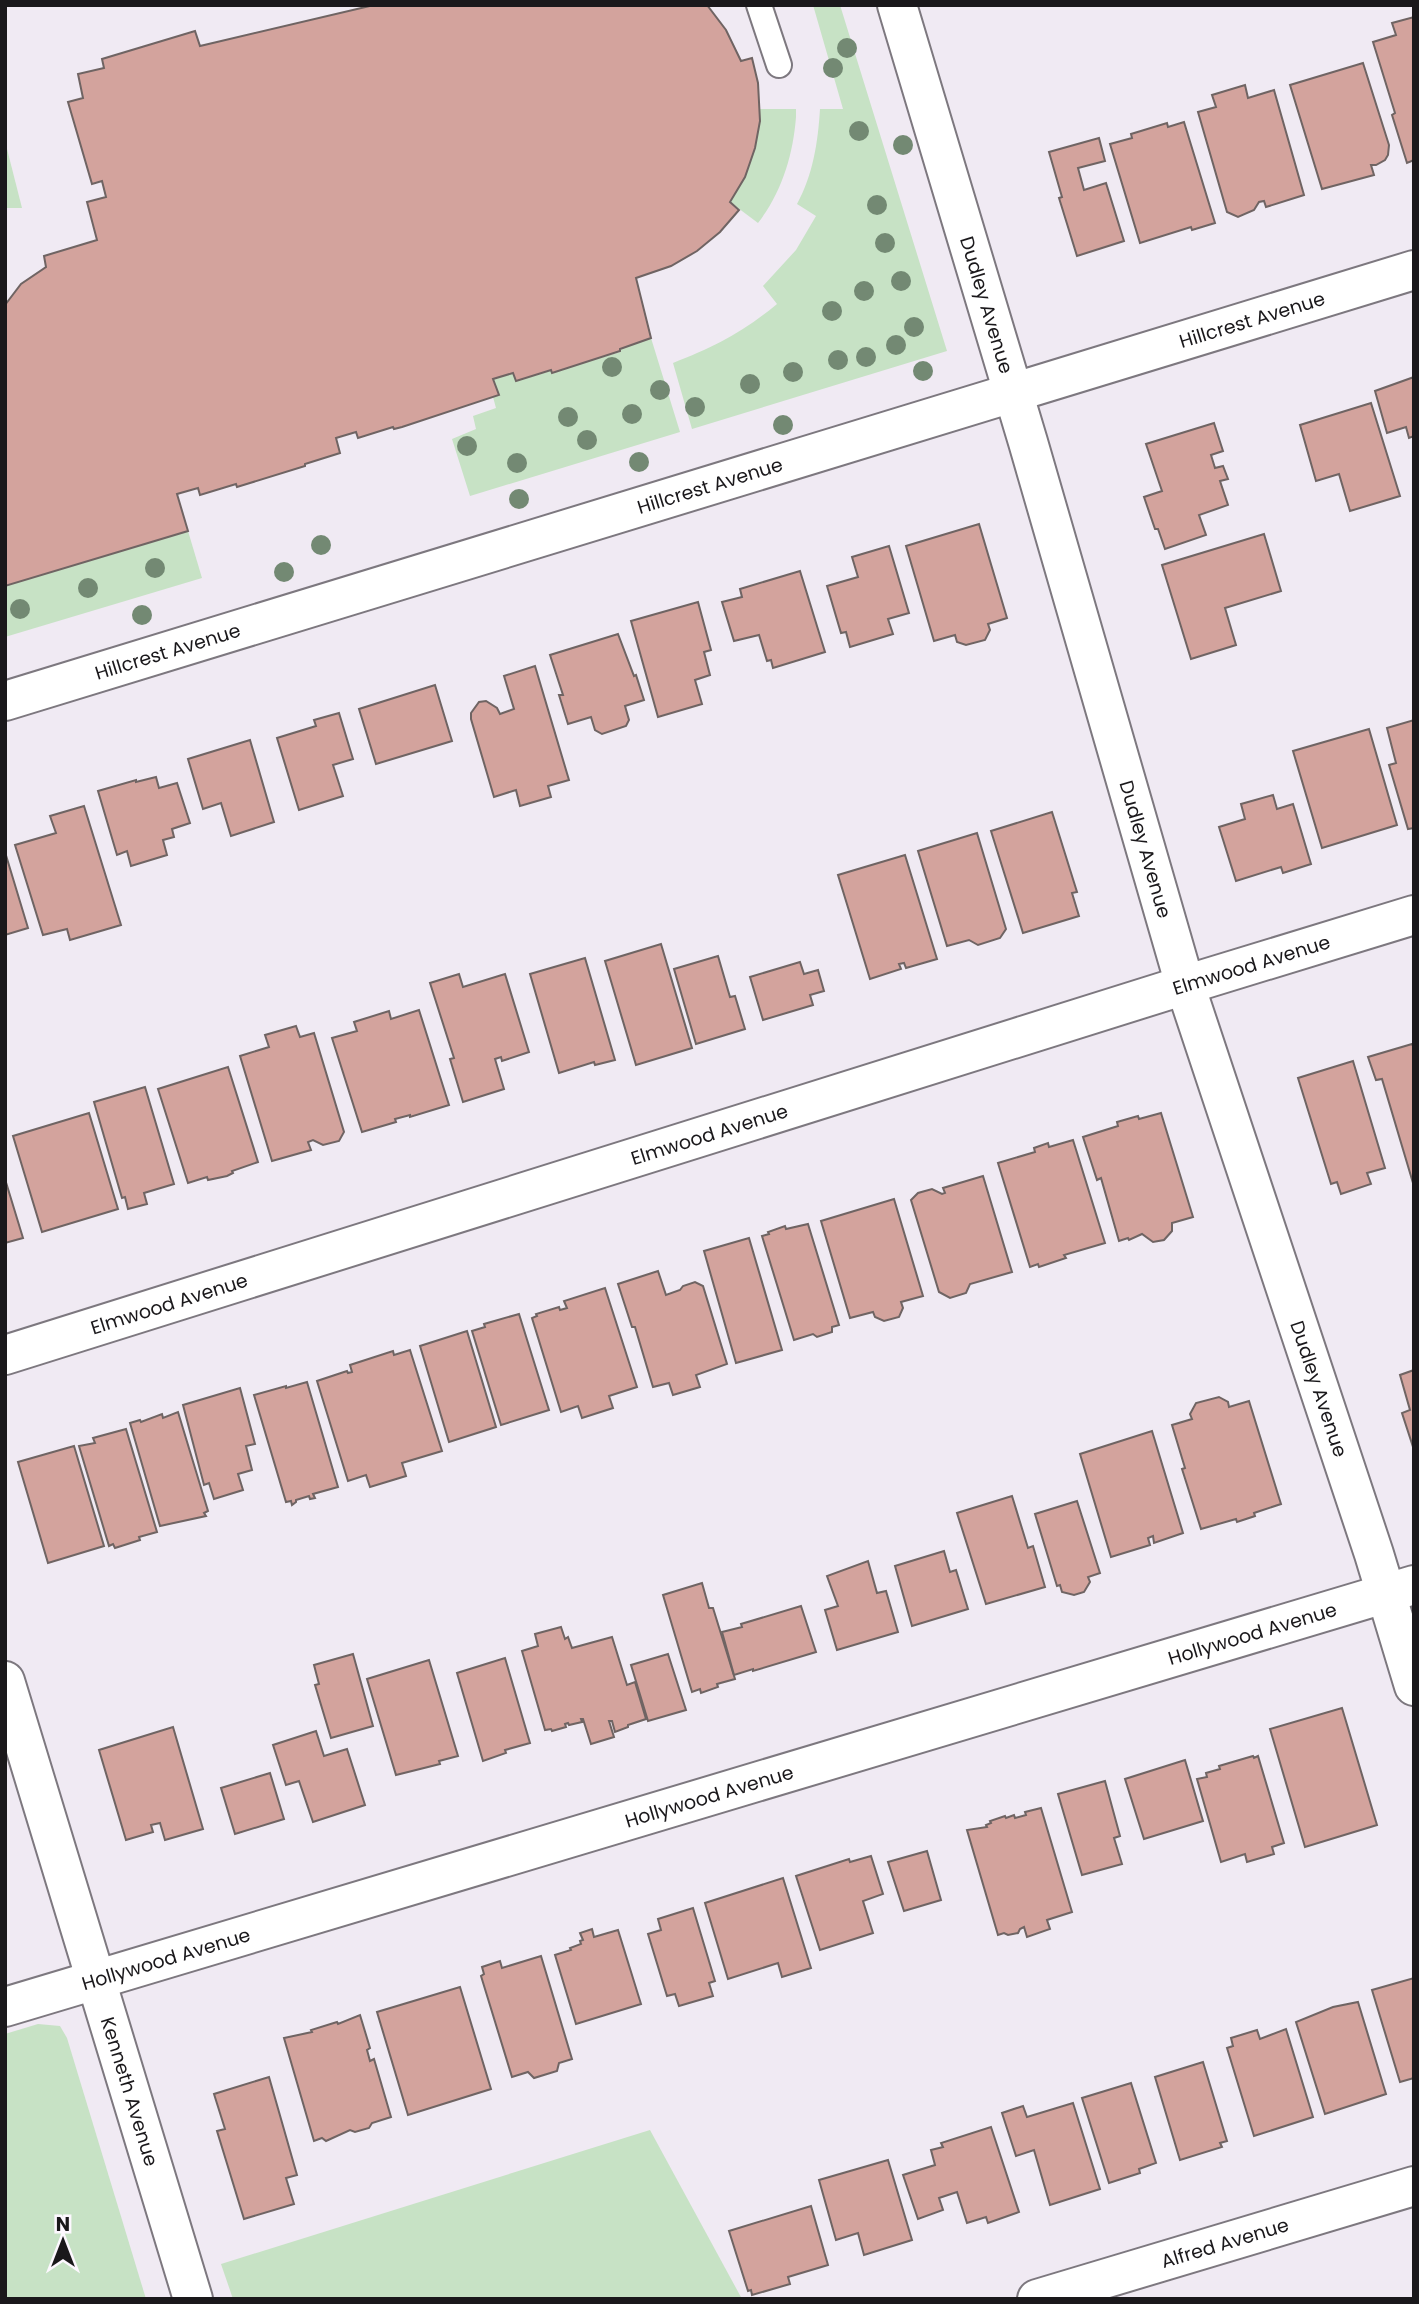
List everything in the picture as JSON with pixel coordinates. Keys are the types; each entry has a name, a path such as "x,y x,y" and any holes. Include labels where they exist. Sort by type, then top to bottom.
{"street":[{"name":"Dudley Avenue","path":"897,5 1185,985 1400,1589 1414,1686"},
{"name":"Hillcrest Avenue","path":"5,701 1414,270"},
{"name":"Elmwood Avenue","path":"5,1355 1414,915"},
{"name":"Hollywood Avenue","path":"5,2007 1400,1589"},
{"name":"Kenneth Avenue","path":"5,1681 192,2299"},
{"name":"Alfred Avenue","path":"1037,2299 1414,2186"}],"lane":[{"path":"759,5 779,65"}],"green space":[{"path":"813,5 840,5 947,351 692,429 673,363 727,338 777,304 763,286 796,250 816,216 797,204 814,158 820,109 843,109"},
{"path":"760,109 796,109 796,117 785,173 774,199 758,223 730,202 752,157 758,134"},
{"path":"5,141 22,208 5,208"},
{"path":"651,338 680,432 470,496 452,439 476,429 473,416 496,408 493,397 499,395 493,379 513,373 516,381 551,370 553,372 620,352 620,349"},
{"path":"188,531 202,578 5,637 5,586"},
{"path":"38,2024 60,2026 67,2038 146,2299 5,2299 5,2034"},
{"path":"650,2130 742,2299 233,2299 221,2264"}],"building":[{"path":"374,5 707,5 726,30 741,61 752,58 758,83 760,121 755,148 745,177 730,202 739,210 720,232 697,251 671,266 636,278 651,338 552,373 551,370 516,381 513,373 493,379 499,395 402,427 393,427 358,438 356,432 336,438 340,453 305,466 237,487 236,484 200,495 198,488 177,494 188,531 5,586 5,305 21,284 46,267 44,256 97,240 87,202 106,197 102,181 92,184 68,102 83,98 78,74 104,68 102,59 195,31 200,46"},
{"path":"1414,17 1414,160 1407,163 1373,42 1396,35 1392,23"},
{"path":"1363,63 1389,145 1388,155 1385,160 1371,165 1374,175 1322,189 1290,85"},
{"path":"1245,85 1248,98 1274,90 1304,195 1266,207 1264,201 1259,202 1254,210 1238,217 1227,212 1198,112 1216,107 1212,95"},
{"path":"1184,122 1215,223 1192,230 1191,227 1140,243 1110,144 1132,138 1131,134 1167,123 1168,127"},
{"path":"1099,138 1105,161 1078,168 1084,190 1106,183 1124,241 1077,256 1059,198 1062,197 1049,152"},
{"path":"1414,377 1414,436 1409,438 1406,427 1387,433 1375,391"},
{"path":"1371,403 1400,496 1350,511 1339,474 1316,481 1300,425"},
{"path":"1214,423 1223,451 1211,455 1215,468 1223,466 1228,479 1220,481 1228,505 1199,515 1206,535 1165,549 1144,497 1162,491 1146,444"},
{"path":"979,524 1007,618 988,624 990,630 985,640 966,645 957,642 955,635 934,641 906,546"},
{"path":"1264,534 1281,591 1225,608 1236,645 1191,659 1162,565"},
{"path":"889,546 909,613 888,619 893,634 850,647 846,632 841,633 827,586 858,577 852,557"},
{"path":"800,571 825,652 773,668 771,660 767,661 759,635 734,641 722,602 742,597 740,589"},
{"path":"698,602 711,650 704,652 710,675 695,680 702,704 658,717 631,621"},
{"path":"618,634 644,700 625,706 629,720 626,726 602,734 595,730 591,717 568,724 559,695 563,695 550,655"},
{"path":"535,666 569,780 548,786 551,797 520,806 516,790 494,797 471,713 479,702 486,701 497,708 500,714 514,709 504,676"},
{"path":"435,685 452,741 376,764 359,709"},
{"path":"339,713 353,759 333,765 343,796 299,810 277,738 316,726 314,720"},
{"path":"1414,720 1414,828 1408,829 1389,765 1396,763 1387,728"},
{"path":"1369,729 1397,825 1322,848 1293,751"},
{"path":"250,740 274,822 231,836 221,803 203,809 188,759"},
{"path":"156,777 159,788 177,783 190,823 172,829 174,837 163,840 167,855 131,866 127,851 117,855 98,791"},
{"path":"1273,795 1277,809 1293,804 1311,864 1283,873 1281,867 1236,881 1219,827 1245,819 1241,804"},
{"path":"84,806 121,925 70,940 67,929 43,935 15,845 56,833 50,816"},
{"path":"1052,812 1077,892 1072,893 1079,916 1023,933 991,831"},
{"path":"977,833 1006,929 1000,938 978,945 969,940 947,946 918,851"},
{"path":"5,852 28,928 5,935"},
{"path":"905,855 937,959 906,968 904,963 899,964 901,969 870,979 838,875"},
{"path":"661,944 692,1048 636,1065 605,961"},
{"path":"718,956 730,997 735,996 745,1029 696,1044 674,969"},
{"path":"585,958 615,1060 595,1065 594,1062 559,1073 530,974"},
{"path":"800,962 804,974 818,970 824,991 810,995 813,1005 763,1020 750,977"},
{"path":"459,974 463,987 505,974 529,1052 502,1061 501,1057 495,1059 504,1089 463,1102 450,1059 454,1058 430,983"},
{"path":"419,1010 449,1105 395,1119 396,1122 362,1132 332,1038 357,1031 354,1022 389,1011 391,1019"},
{"path":"296,1026 300,1037 314,1033 344,1132 339,1141 323,1145 313,1140 308,1142 311,1150 272,1161 240,1056 269,1047 265,1035"},
{"path":"1412,1044 1413,1183 1382,1079 1376,1080 1368,1057"},
{"path":"1353,1061 1385,1168 1367,1173 1371,1184 1341,1194 1337,1182 1331,1184 1298,1078"},
{"path":"228,1067 258,1162 232,1171 233,1173 227,1176 208,1180 207,1177 188,1183 158,1089"},
{"path":"145,1087 174,1184 144,1193 147,1204 128,1209 125,1197 122,1198 94,1102"},
{"path":"89,1113 118,1209 42,1232 13,1136"},
{"path":"1161,1113 1193,1217 1172,1223 1172,1231 1164,1240 1153,1242 1142,1234 1119,1241 1101,1178 1097,1180 1083,1137 1118,1126 1117,1122"},
{"path":"1073,1140 1105,1243 1064,1255 1066,1258 1039,1267 1038,1264 1030,1267 998,1163 1035,1152 1034,1148 1048,1143 1049,1147"},
{"path":"983,1176 1012,1272 970,1284 966,1293 950,1298 939,1292 911,1200 918,1193 932,1189 942,1194 945,1193 943,1188"},
{"path":"5,1179 23,1238 5,1243"},
{"path":"894,1199 923,1296 901,1302 903,1308 899,1317 884,1321 875,1317 873,1312 850,1318 821,1221"},
{"path":"808,1224 839,1325 832,1327 832,1332 817,1337 813,1334 794,1340 762,1236 785,1226 786,1229"},
{"path":"749,1238 782,1350 736,1363 704,1251"},
{"path":"658,1271 666,1295 695,1282 703,1286 727,1364 696,1375 700,1387 673,1395 669,1383 653,1387 635,1327 632,1327 618,1284"},
{"path":"605,1288 637,1387 609,1396 613,1408 582,1418 578,1406 561,1412 532,1318 537,1316 536,1314 559,1307 560,1310 567,1308 564,1301"},
{"path":"519,1314 549,1410 501,1425 472,1331 485,1327 484,1324"},
{"path":"467,1331 496,1427 449,1442 420,1346"},
{"path":"410,1350 442,1451 402,1463 406,1476 370,1487 366,1475 348,1481 317,1381 347,1371 352,1372 350,1365 393,1351 394,1355"},
{"path":"1414,1370 1414,1450 1402,1413 1410,1410 1400,1375"},
{"path":"307,1382 338,1487 313,1494 315,1498 310,1499 309,1496 296,1500 292,1505 291,1501 286,1502 254,1395"},
{"path":"240,1388 255,1444 246,1446 252,1470 238,1474 243,1490 214,1499 209,1483 204,1485 183,1405"},
{"path":"1219,1397 1228,1402 1229,1407 1249,1401 1281,1504 1237,1522 1236,1519 1201,1529 1182,1469 1185,1468 1172,1425 1192,1419 1190,1414 1196,1403"},
{"path":"178,1412 208,1511 204,1513 206,1516 160,1526 130,1423 162,1414 163,1418"},
{"path":"126,1429 157,1532 115,1548 113,1544 109,1546 79,1446 95,1443 93,1438"},
{"path":"1152,1431 1183,1533 1154,1543 1153,1536 1148,1538 1150,1545 1111,1557 1080,1454"},
{"path":"74,1446 104,1546 48,1563 18,1462"},
{"path":"1012,1496 1028,1548 1033,1546 1045,1587 986,1604 957,1513"},
{"path":"1077,1501 1100,1573 1088,1577 1090,1582 1084,1592 1074,1595 1062,1592 1060,1585 1057,1586 1035,1514"},
{"path":"944,1551 950,1572 956,1570 968,1609 912,1626 895,1566"},
{"path":"868,1561 877,1593 886,1591 898,1632 837,1650 825,1610 838,1606 827,1576"},
{"path":"702,1583 709,1608 713,1608 735,1679 717,1684 718,1687 701,1693 700,1689 692,1692 663,1595"},
{"path":"801,1606 816,1652 734,1675 722,1632"},
{"path":"561,1627 572,1648 612,1637 627,1685 635,1682 646,1719 615,1732 612,1721 609,1721 614,1737 591,1744 583,1719 582,1722 565,1724 566,1727 545,1730 522,1651 538,1646 535,1634"},
{"path":"353,1654 373,1726 331,1738 315,1685 319,1684 314,1665"},
{"path":"668,1654 686,1710 648,1721 631,1665"},
{"path":"505,1658 530,1743 505,1750 506,1753 483,1761 457,1673"},
{"path":"429,1660 458,1756 439,1761 440,1764 396,1775 367,1679"},
{"path":"1342,1708 1377,1825 1305,1847 1270,1729"},
{"path":"173,1727 203,1829 165,1840 160,1823 151,1825 153,1832 126,1840 99,1750"},
{"path":"316,1731 324,1756 347,1749 365,1805 313,1822 299,1781 286,1785 273,1745"},
{"path":"1258,1756 1284,1843 1272,1847 1274,1854 1247,1862 1245,1854 1221,1862 1197,1779 1207,1777 1206,1773 1220,1769 1219,1766"},
{"path":"1185,1760 1203,1821 1144,1839 1125,1779"},
{"path":"270,1773 284,1819 235,1834 221,1788"},
{"path":"1105,1781 1120,1836 1114,1838 1122,1864 1082,1875 1058,1794"},
{"path":"1041,1808 1072,1912 1047,1920 1050,1929 1027,1937 1024,1927 1018,1933 998,1935 967,1830 987,1827 990,1821 1005,1816 1014,1815 1015,1818"},
{"path":"927,1851 941,1900 904,1911 888,1862"},
{"path":"871,1856 883,1894 863,1901 873,1933 820,1950 796,1876 849,1859 850,1862"},
{"path":"783,1878 811,1968 782,1977 778,1963 728,1979 705,1903"},
{"path":"693,1908 715,1981 709,1983 713,1996 679,2006 675,1994 667,1996 648,1934 661,1930 658,1919"},
{"path":"592,1929 594,1937 618,1930 641,2004 576,2024 555,1955 581,1944 580,1941 583,1940 580,1933"},
{"path":"541,1956 572,2059 559,2063 557,2071 534,2078 528,2072 512,2077 481,1976 484,1974 482,1967 500,1961 502,1968"},
{"path":"1414,1978 1414,2078 1400,2082 1372,1990"},
{"path":"460,1987 491,2089 408,2115 377,2012"},
{"path":"1358,2002 1386,2094 1325,2114 1296,2022 1333,2007"},
{"path":"360,2015 370,2048 367,2050 370,2061 374,2059 391,2117 372,2123 369,2128 355,2132 350,2130 326,2141 322,2138 314,2141 284,2038 312,2032 311,2030 337,2022 338,2024"},
{"path":"1286,2029 1313,2117 1254,2136 1227,2048 1233,2046 1231,2038 1257,2030 1260,2039"},
{"path":"1203,2062 1227,2141 1220,2143 1222,2147 1180,2160 1155,2077"},
{"path":"269,2077 297,2175 286,2178 294,2204 244,2219 217,2131 225,2129 214,2094"},
{"path":"1131,2083 1156,2163 1139,2169 1140,2173 1109,2183 1082,2098"},
{"path":"1073,2103 1100,2189 1050,2205 1034,2150 1016,2156 1002,2113 1023,2106 1027,2117"},
{"path":"991,2127 1019,2212 988,2223 986,2217 967,2223 957,2192 939,2198 943,2210 918,2219 903,2175 935,2165 931,2150 943,2147 941,2143"},
{"path":"888,2160 912,2240 864,2255 858,2233 836,2240 819,2180"},
{"path":"811,2206 828,2265 788,2277 790,2284 752,2295 751,2290 748,2291 729,2231"}]}
